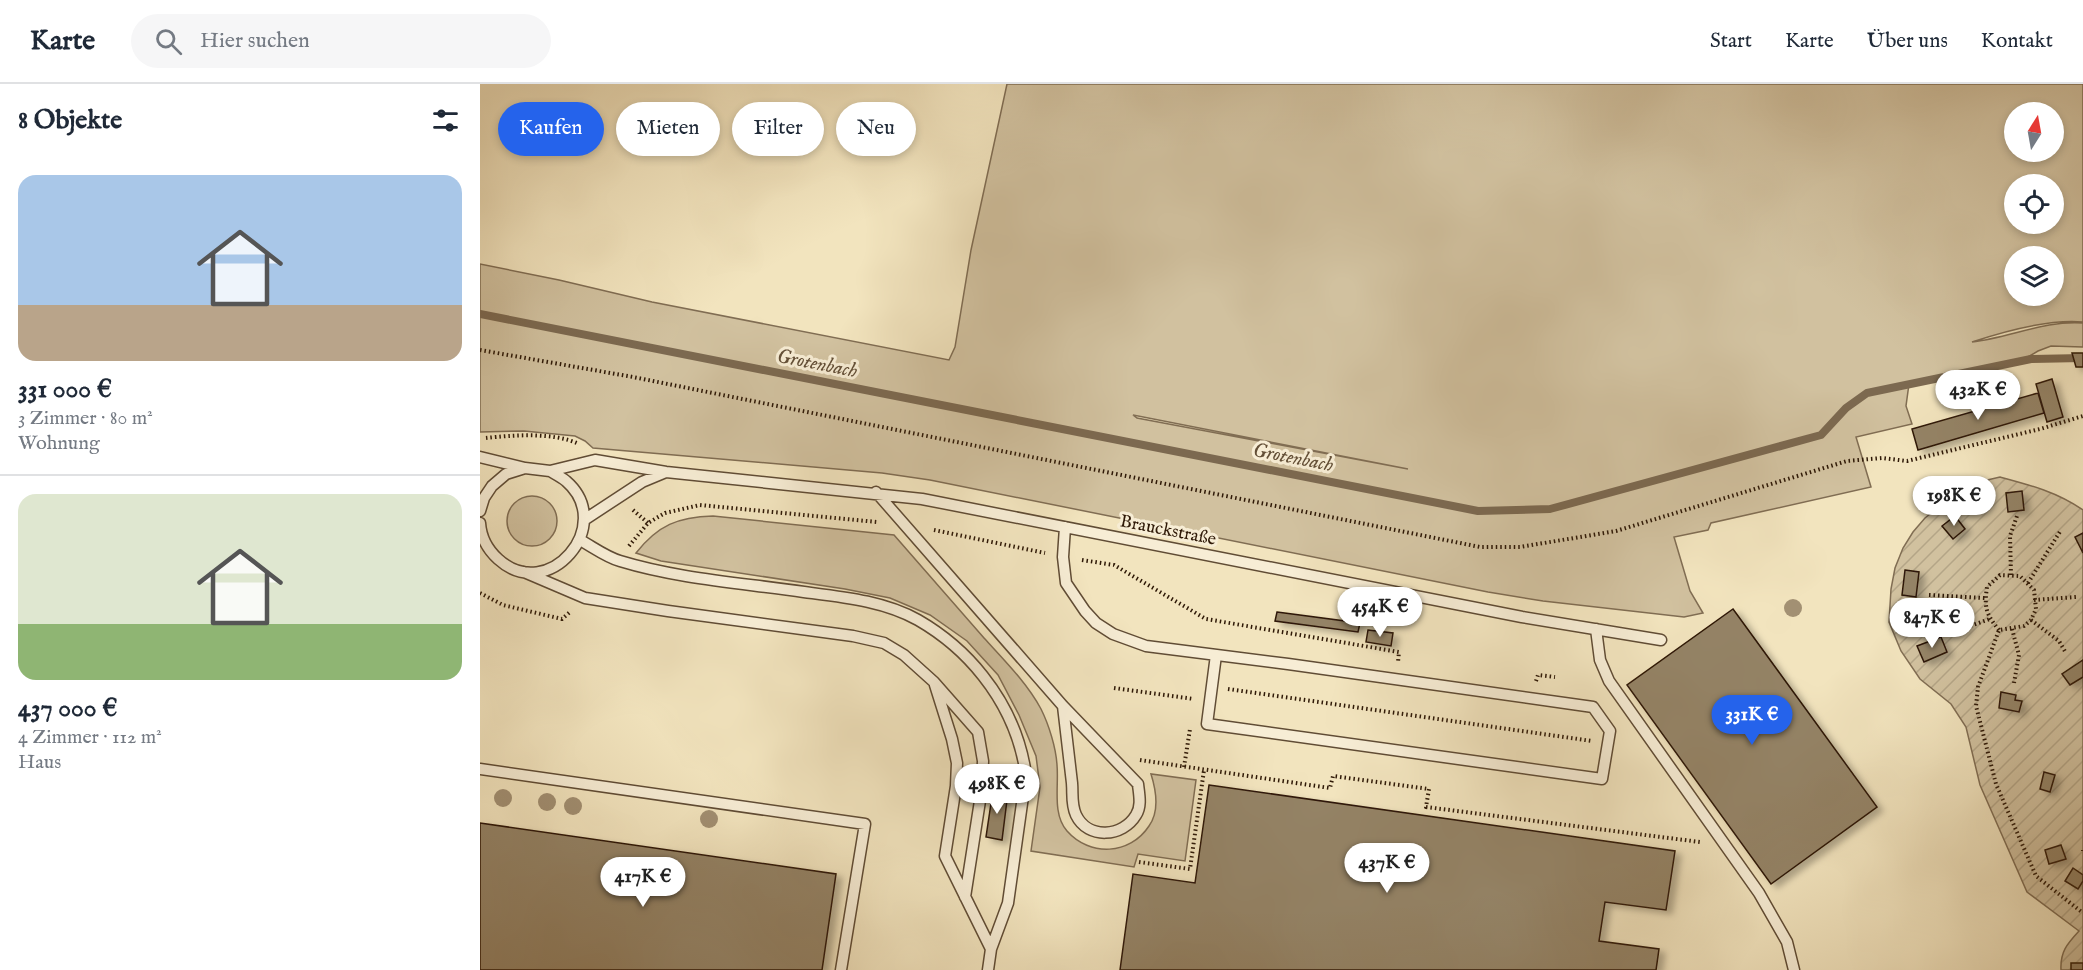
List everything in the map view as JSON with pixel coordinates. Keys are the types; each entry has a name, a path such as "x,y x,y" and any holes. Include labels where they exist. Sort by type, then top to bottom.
{"lane":[{"name":"Brauckstraße","path":"480,457 525,468 550,471 595,460 666,472 876,492 942,502 1510,615 1661,640"},
{"path":"480,511 484,498 492,486 506,474 525,468"},
{"path":"524,572 542,572 557,566 570,555 580,540 584,520 575,491 565,480 550,471"},
{"name":"Brauckstraße","path":"584,520 642,482 666,472"},
{"path":"876,492 1062,706 1138,784 1140,799 1137,814 1128,825 1114,833 1087,828 1077,817 1072,803 1062,706"},
{"path":"480,523 481,534 489,551 505,566 585,598 854,636 884,643 904,654 934,682 978,732 982,761 981,788 965,897"},
{"path":"1065,527 1063,557 1066,583 1096,623 1113,634 1146,646 1396,678 1593,707 1610,731 1602,779 1207,724 1216,655"},
{"path":"580,540 618,560 666,572 848,598 884,606 917,620 947,639 972,662 995,691 1012,725 1023,757 1026,775 1008,903 991,949 988,970"},
{"path":"1596,629 1600,660 1609,681 1760,893 1787,942 1794,970"},
{"path":"934,682 957,763 956,786 945,856 991,949"},
{"path":"480,769 865,824 841,970"}],"path":[{"path":"480,350 633,377 1480,547 1520,547 1616,531 1847,461 1882,458 1907,461 2040,429 2083,416"},
{"path":"648,524 665,513 700,505 849,518 905,526 1114,565 1206,619 1400,652 1396,678"},
{"path":"2011,575 2010,536 2017,516"},
{"path":"2028,583 2061,530"},
{"path":"2000,575 2020,576 2034,590 2036,609 2031,620 2024,626 1999,630 1985,609 1987,587 2000,575"},
{"path":"480,593 503,605 562,620"},
{"path":"1929,596 1985,598"},
{"path":"2034,600 2076,597"},
{"path":"1944,635 1990,619"},
{"path":"2031,620 2059,641 2066,653"},
{"path":"2012,629 2019,655 2014,683"},
{"path":"1999,630 1978,687 1976,706 1996,784 2036,876 2083,913"},
{"path":"1544,676 1555,677"},
{"path":"1213,687 1608,744"},
{"path":"1114,688 1210,701"},
{"path":"1111,755 1330,788 1333,776 1429,789 1426,807 1700,842"},
{"path":"1139,862 1190,868 1204,770"}],"shaded area":[{"path":"1007,84 2083,84 2083,322 2042,324 1972,342 2055,324 2083,323 2083,347 2051,346 2021,361 1909,384 1906,406 1912,424 1856,437 1871,487 1711,523 1708,530 1674,537 1690,591 1703,613 1684,617 1543,601 1488,592 930,480 882,473 593,448 575,436 524,431 480,432 480,264 652,302 949,360 955,347 971,250","holes":["1133,415 1408,469 1137,418"]},
{"path":"2000,477 2033,486 2083,510 2083,970 2061,970 2065,949 2079,931 2027,892 1980,785 1966,727 1951,704 1920,679 1901,651 1889,622 1895,568 1913,532 1925,518 1966,485"},
{"path":"527,496 537,496 550,503 557,516 557,526 550,539 537,546 527,546 518,542 511,535 507,526 507,516 511,507 518,500"},
{"path":"713,516 894,535 1015,672 1041,709 1055,751 1059,816 1067,831 1087,845 1110,849 1121,847 1141,836 1155,814 1156,800 1151,774 1196,780 1185,861 1138,854 1134,867 1031,851 1040,787 1036,756 1019,715 998,675 967,641 930,615 890,598 661,561 636,553 652,536 670,524 689,518"}],"building":[{"path":"2072,353 2083,353 2083,367 2076,367"},
{"path":"2052,379 2063,417 2047,422 2036,384"},
{"path":"2038,393 2044,413 1918,450 1912,429"},
{"path":"2022,491 2024,510 2008,512 2006,493"},
{"path":"1955,516 1965,529 1953,539 1942,526"},
{"path":"2083,533 2083,553 2075,537"},
{"path":"1905,570 1919,572 1916,597 1902,595"},
{"path":"1733,609 1877,807 1771,884 1627,685"},
{"path":"1277,612 1360,623 1358,632 1275,621"},
{"path":"1368,630 1393,633 1391,646 1366,642"},
{"path":"1941,637 1947,652 1924,662 1917,646"},
{"path":"2083,660 2083,677 2070,685 2062,674"},
{"path":"2001,692 2016,695 2015,700 2022,701 2019,712 1999,708"},
{"path":"2044,772 2055,775 2050,792 2040,789"},
{"path":"1209,785 1675,851 1666,910 1605,902 1599,941 1659,949 1656,970 1120,970 1133,874 1195,883"},
{"path":"993,790 1008,792 1002,840 986,837"},
{"path":"480,823 836,874 822,970 480,970"},
{"path":"2061,845 2066,859 2049,864 2045,850"},
{"path":"2073,868 2083,875 2083,881 2078,889 2065,881"},
{"path":"2071,963 2083,963 2083,970 2071,970"}],"waterway":[{"name":"Grotenbach","path":"480,314 1478,511 1550,509 1821,435 1846,408 1867,393 2031,359 2083,358"}]}
